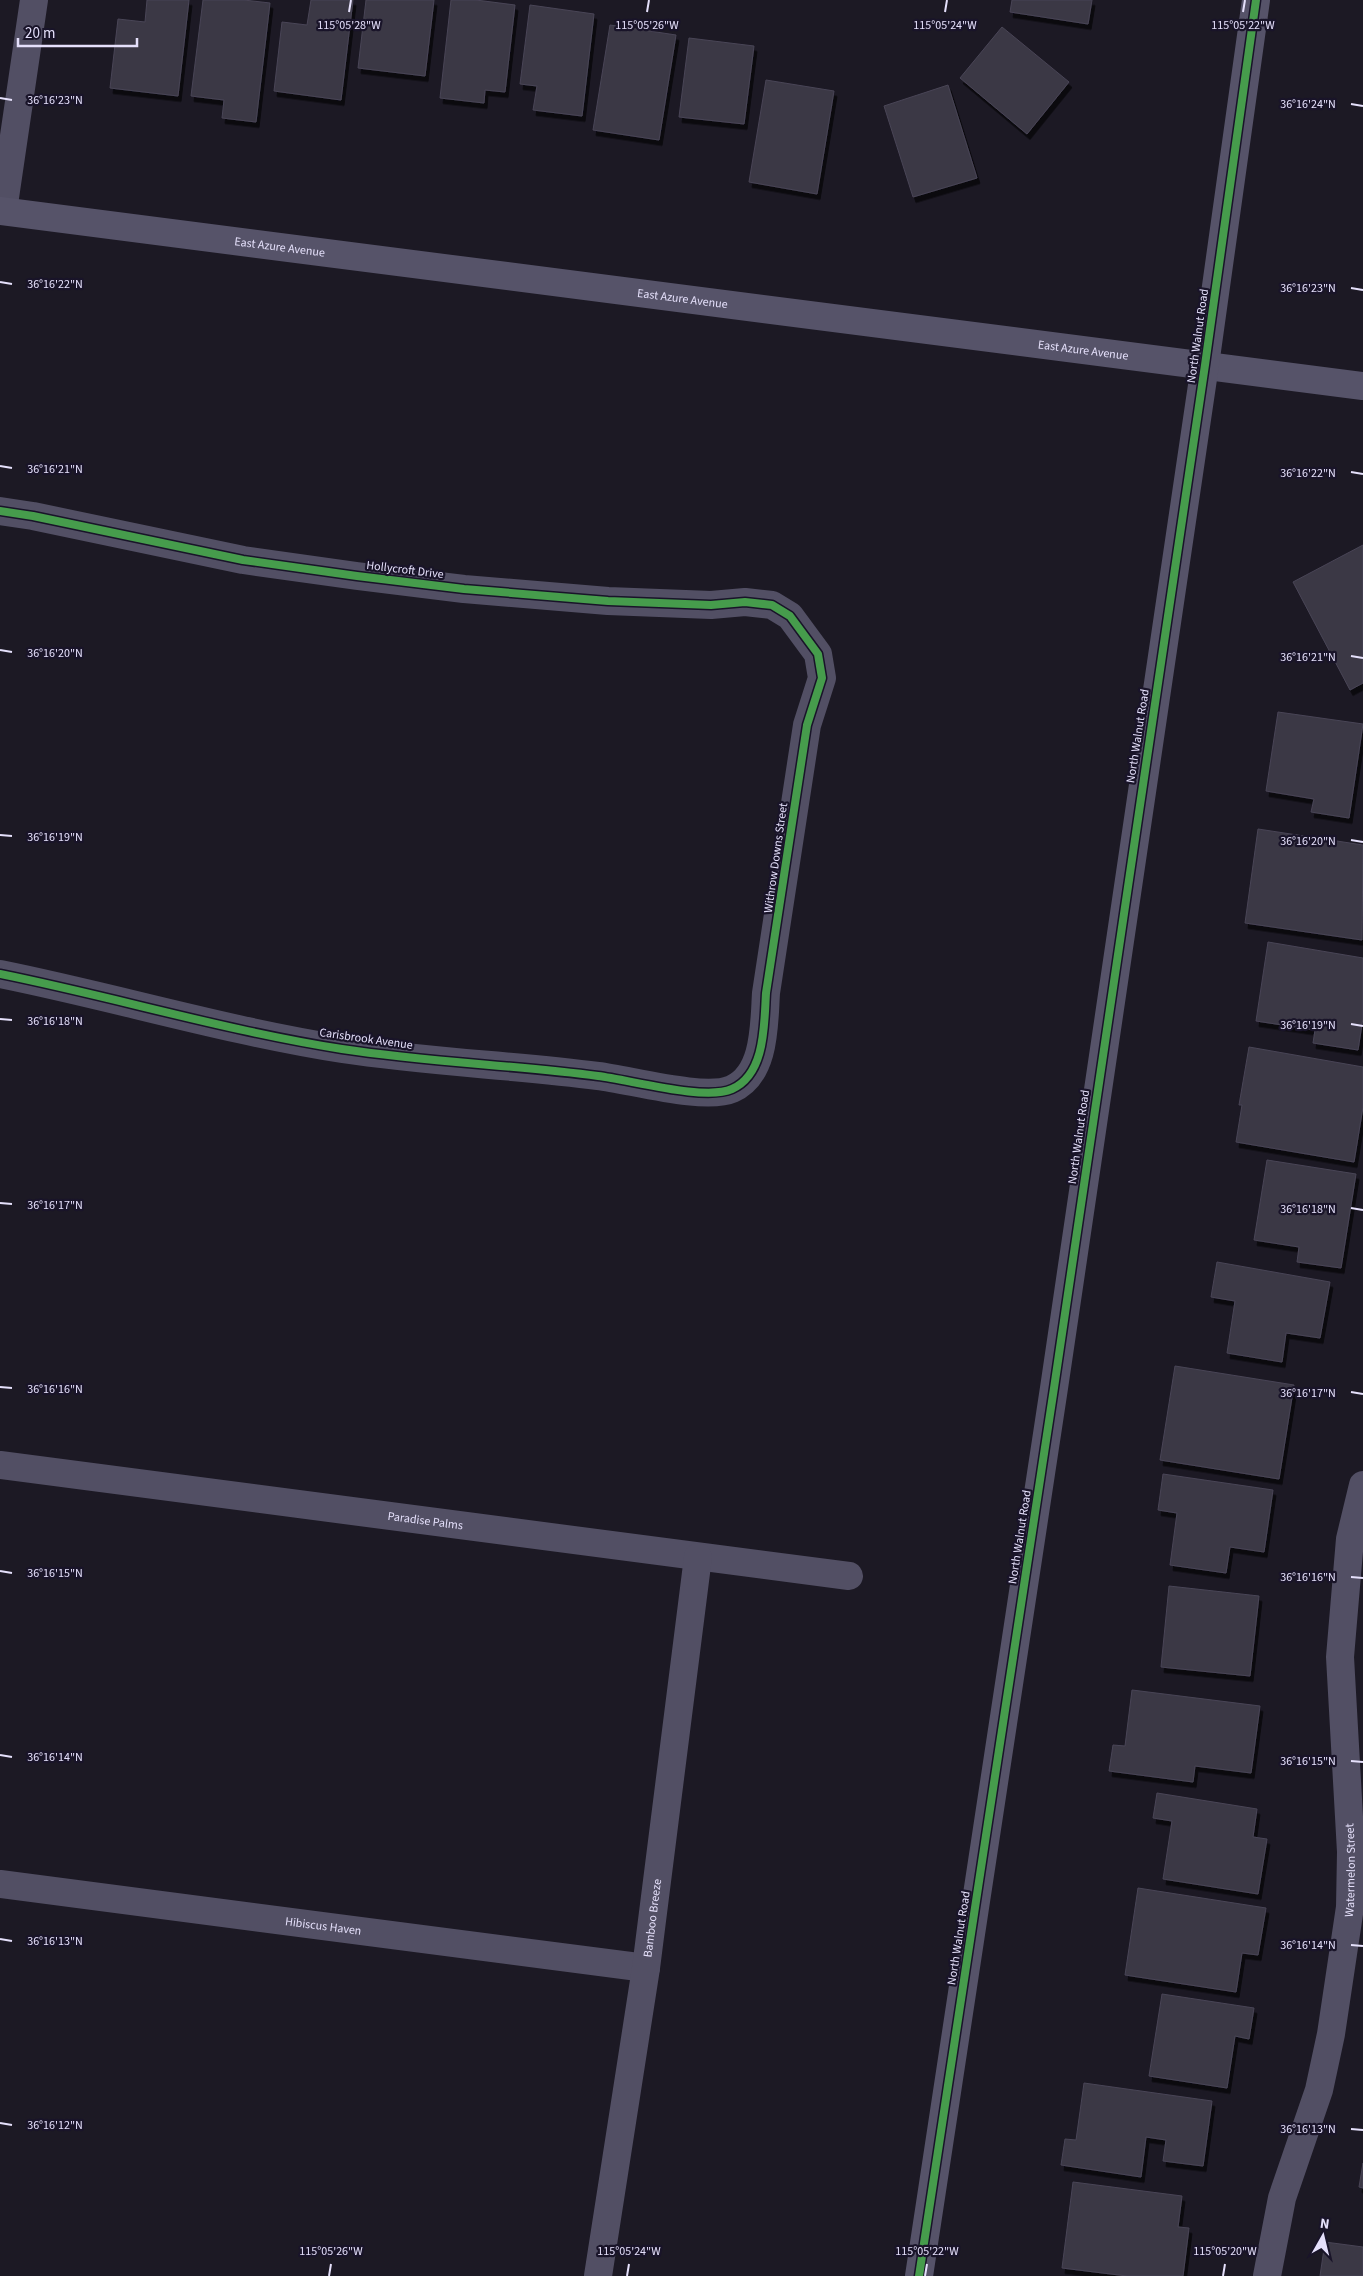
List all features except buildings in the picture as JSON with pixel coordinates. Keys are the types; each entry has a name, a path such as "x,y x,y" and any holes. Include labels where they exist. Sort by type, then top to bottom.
{"street":[{"path":"2,211 34,0"},
{"name":"North Walnut Road","path":"919,2276 1055,1378 1205,365 1256,0"},
{"name":"East Azure Avenue","path":"2,211 1363,386"},
{"name":"Hollycroft Drive","path":"0,511 34,516 243,560 464,589 608,601 712,605 745,602 772,605 790,616 801,631"},
{"name":"Withrow Downs Street","path":"734,1088 748,1076 757,1062 763,1034 766,993 807,725 822,678 818,654 801,631"},
{"name":"Carisbrook Avenue","path":"0,974 222,1025 343,1049 528,1067 625,1079 701,1094 718,1094 734,1088"},
{"name":"Paradise Palms","path":"0,1465 849,1576"},
{"name":"Watermelon Street","path":"1267,2276 1282,2198 1319,2090 1331,2034 1352,1968 1351,1852 1340,1657 1350,1539 1363,1486"},
{"name":"Bamboo Breeze","path":"598,2276 646,1968 698,1557"},
{"name":"Hibiscus Haven","path":"0,1884 646,1968"}],"cycle path":[{"path":"919,2276 1054,1388 1205,365 1256,0"},
{"path":"0,511 33,516 243,560 357,576 464,589 608,601 711,605 745,602 772,605 790,616 818,654 822,678 807,725 766,993 761,1047 751,1072 743,1082 732,1089 704,1093 598,1076 342,1049 256,1033 0,974"}]}
